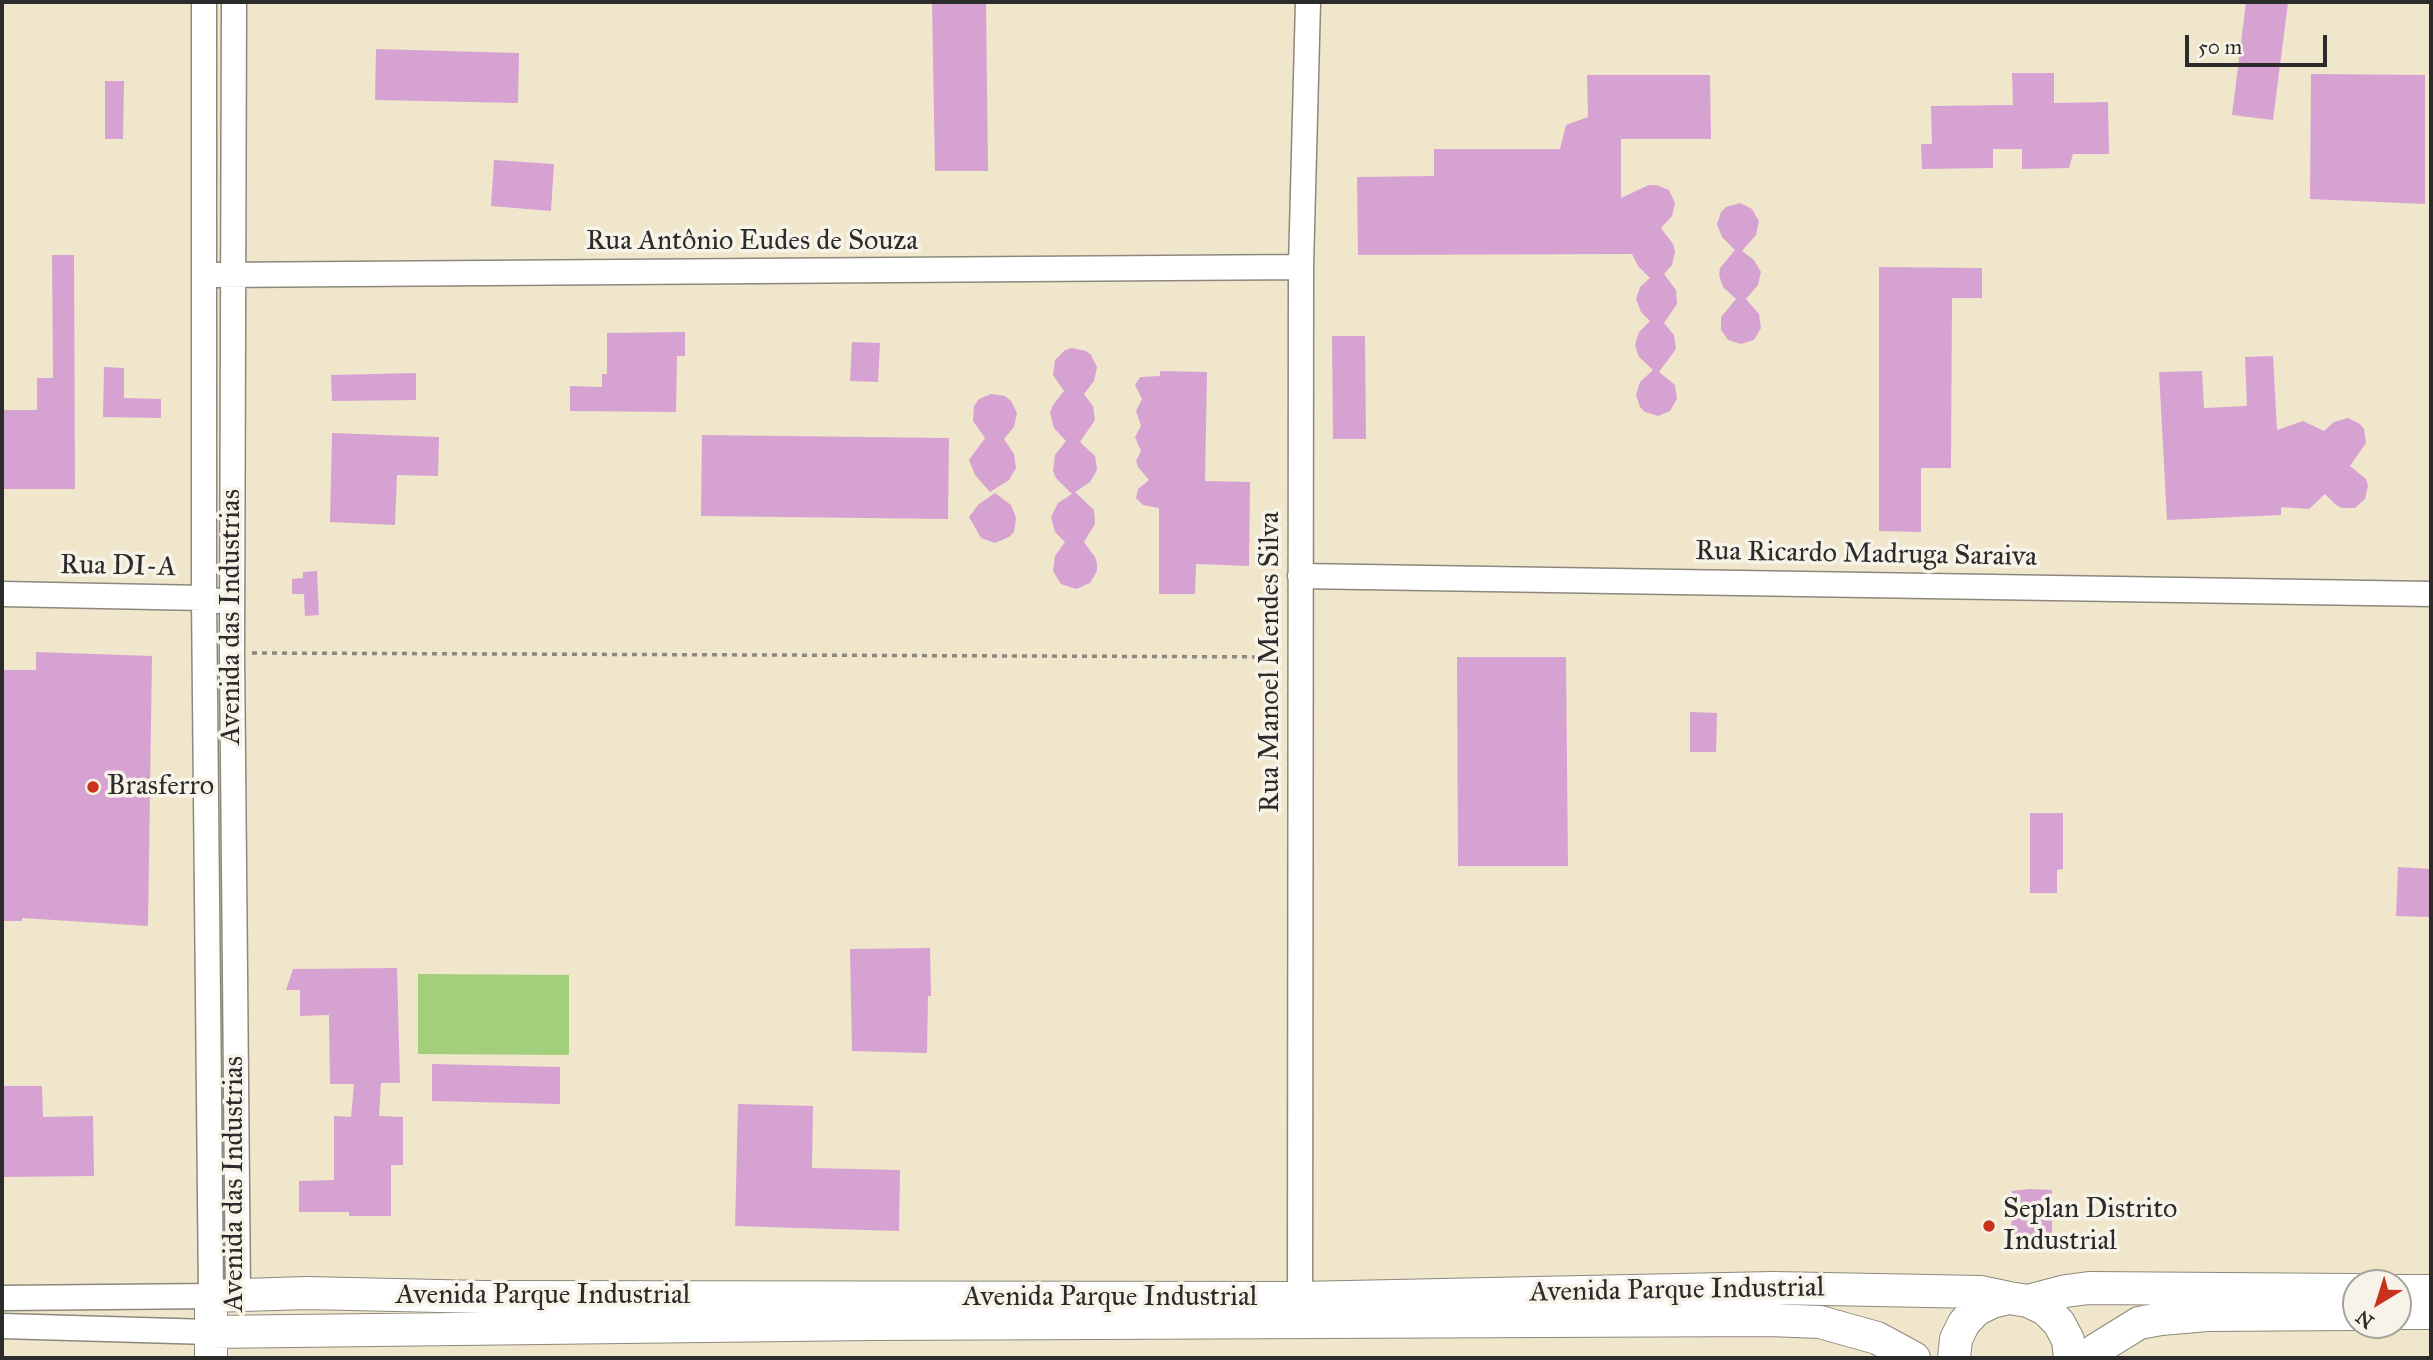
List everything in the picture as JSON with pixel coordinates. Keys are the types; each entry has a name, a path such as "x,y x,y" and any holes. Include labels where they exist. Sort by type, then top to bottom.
{"main road":[{"name":"Avenida Parque Industrial","path":"1300,1310 1692,1289 1980,1292 2019,1300 2089,1288 2342,1290"},
{"path":"1692,1289 1693,1320"},
{"path":"2412,1290 2431,1290"},
{"name":"Avenida Parque Industrial","path":"224,1296 307,1293 616,1312 1300,1310 1770,1320 1820,1322 1877,1338 1914,1358"},
{"name":"Avenida das Industrias","path":"223,1345 224,1296"},
{"path":"1954,1358 1956,1339 1964,1323 1976,1310 1992,1302 2019,1300 2045,1309 2059,1323 2067,1340 2070,1358"},
{"name":"Avenida Parque Industrial","path":"223,1345 616,1312"},
{"path":"2412,1313 2431,1313"},
{"path":"2087,1358 2139,1323 2161,1319 2207,1315 2342,1314"}],"street":[{"name":"Avenida das Industrias","path":"204,2 207,940 224,1296"},
{"name":"Avenida das Industrias","path":"224,1296 234,945 234,2"},
{"name":"Rua Manoel Mendes Silva","path":"1300,1310 1301,267 1308,2"},
{"name":"Rua Antônio Eudes de Souza","path":"204,275 1301,267"},
{"name":"Rua Ricardo Madruga Saraiva","path":"1300,576 2431,594"},
{"name":"Rua DI-A","path":"2,594 204,598 232,603"},
{"path":"207,940 234,945"},
{"path":"2,1298 224,1296"},
{"path":"2,1326 223,1345"}],"path":[{"path":"232,653 1300,657"}],"green space":[{"path":"418,974 569,975 569,1055 418,1054"}],"building":[{"path":"932,2 986,2 988,171 935,171"},
{"path":"2246,2 2288,3 2273,120 2232,115"},
{"path":"376,49 519,53 518,103 375,100"},
{"path":"2012,73 2054,73 2054,103 2108,102 2109,154 2073,154 2069,168 2022,169 2022,149 1993,149 1993,168 1922,169 1921,144 1932,144 1931,106 2013,105"},
{"path":"2311,74 2425,75 2425,204 2310,199"},
{"path":"1587,75 1710,75 1711,139 1621,139 1621,198 1649,185 1656,185 1669,190 1675,203 1672,216 1661,228 1675,251 1672,265 1664,274 1676,290 1677,304 1664,323 1674,335 1676,349 1659,372 1675,385 1677,399 1670,411 1658,416 1645,412 1636,395 1640,382 1653,370 1639,357 1635,345 1639,332 1650,321 1641,312 1636,299 1640,287 1650,278 1638,266 1632,254 1358,255 1357,177 1434,176 1434,149 1560,149 1566,125 1588,117"},
{"path":"105,81 124,81 123,139 105,139"},
{"path":"494,160 554,164 551,211 491,206"},
{"path":"1740,203 1752,209 1759,221 1756,235 1742,251 1754,260 1761,272 1758,285 1746,299 1759,314 1761,328 1754,340 1741,344 1728,340 1721,330 1721,317 1736,299 1723,287 1720,268 1735,250 1722,237 1717,224 1726,207"},
{"path":"52,255 74,255 75,489 2,489 2,410 37,410 37,378 53,378"},
{"path":"1879,267 1982,268 1982,298 1952,298 1951,468 1921,468 1921,532 1879,531"},
{"path":"685,332 685,356 677,356 676,412 570,411 570,386 602,387 602,374 607,374 607,333"},
{"path":"1332,336 1365,336 1366,439 1333,439"},
{"path":"852,342 880,343 878,382 850,381"},
{"path":"1072,348 1086,351 1097,367 1094,381 1084,394 1093,406 1095,420 1080,442 1095,456 1097,470 1090,482 1072,494 1056,478 1053,471 1055,455 1066,441 1054,428 1050,413 1064,391 1053,375 1055,360 1065,350"},
{"path":"2273,356 2277,430 2303,421 2324,431 2334,422 2348,418 2364,429 2366,443 2350,466 2366,479 2368,486 2365,499 2355,508 2342,508 2325,494 2309,509 2281,507 2281,515 2167,520 2159,372 2202,371 2204,408 2247,406 2245,357"},
{"path":"104,367 124,368 124,398 161,399 161,418 103,417"},
{"path":"1160,371 1207,372 1205,481 1250,482 1249,566 1196,564 1195,594 1159,594 1159,508 1143,505 1136,498 1138,489 1149,480 1136,461 1141,451 1135,437 1141,426 1136,411 1142,399 1135,385 1140,377 1160,376"},
{"path":"416,373 416,400 332,401 331,375"},
{"path":"991,394 1005,396 1017,413 1014,427 1004,439 1014,454 1016,468 1009,480 990,492 975,475 969,460 985,438 973,421 974,406 979,399"},
{"path":"332,433 439,437 438,476 397,475 395,525 330,522"},
{"path":"702,435 949,438 948,519 701,516"},
{"path":"1075,492 1094,510 1095,524 1084,542 1097,564 1097,571 1090,583 1076,589 1061,584 1053,571 1055,556 1065,542 1055,532 1051,517 1058,503"},
{"path":"995,493 1011,505 1016,518 1014,532 995,543 981,538 969,517 979,504"},
{"path":"317,571 319,615 305,616 304,594 292,594 292,579 303,578 303,572"},
{"name":"Brasferro","path":"36,652 152,656 148,926 22,918 22,921 2,921 2,670 36,670"},
{"path":"1457,657 1566,657 1568,866 1458,866"},
{"path":"1690,712 1717,713 1716,752 1690,752"},
{"path":"2030,813 2063,813 2063,869 2057,870 2057,893 2030,893"},
{"path":"2398,867 2431,869 2431,917 2396,916"},
{"path":"930,948 931,996 928,996 927,1053 852,1051 850,949"},
{"path":"397,968 400,1083 381,1083 379,1116 403,1117 403,1165 391,1165 391,1216 349,1216 349,1212 299,1212 299,1181 334,1180 334,1116 351,1117 354,1084 330,1084 329,1015 300,1016 300,990 286,990 293,969"},
{"path":"432,1064 560,1067 560,1104 432,1101"},
{"path":"2,1086 42,1086 43,1117 93,1116 94,1176 2,1177"},
{"path":"738,1104 813,1106 812,1168 900,1170 899,1231 735,1226"},
{"path":"2052,1190 2052,1246 2011,1245 2012,1191"}],"place":[{"name":"Brasferro","path":"93,787"},
{"name":"Seplan Distrito Industrial","path":"1989,1226"}]}
